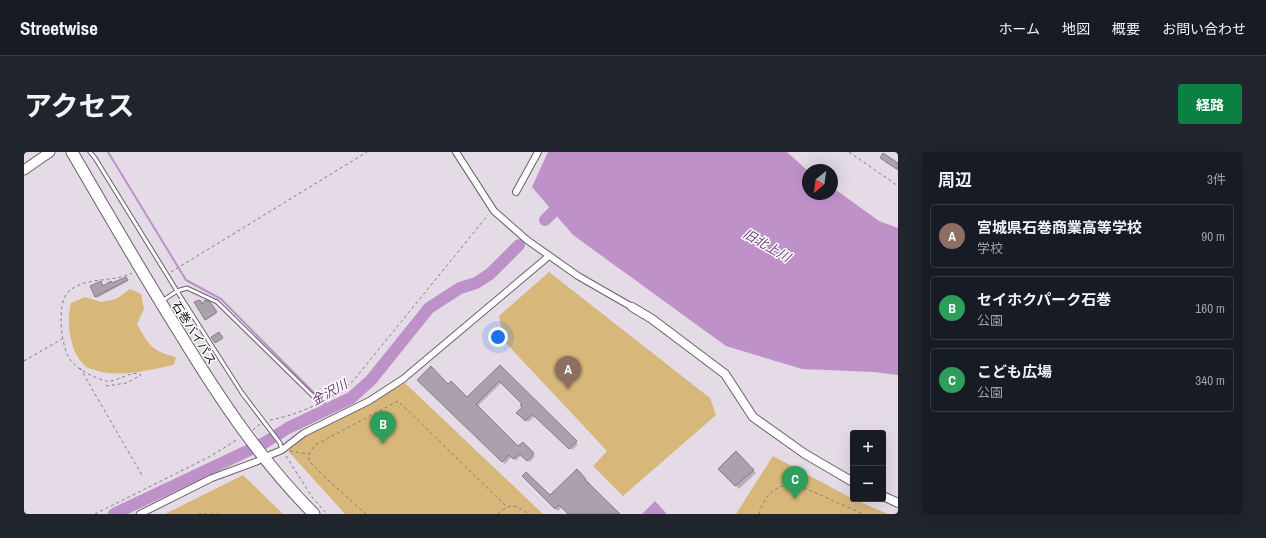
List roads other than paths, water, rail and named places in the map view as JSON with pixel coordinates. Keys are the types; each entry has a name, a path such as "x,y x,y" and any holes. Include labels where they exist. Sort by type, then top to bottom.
{"highway":[{"name":"石巻バイパス","path":"72,152 160,302 245,436 261,457 314,514"}],"main road":[{"path":"24,170 50,152"}],"street":[{"path":"456,152 494,211 549,256 578,276 652,319 725,374 753,417 805,454 850,480"},
{"path":"516,192 538,152"},
{"path":"140,514 212,478 261,457 282,450 304,433 369,401 403,380 549,256"},
{"path":"886,497 898,503"}],"lane":[{"path":"90,152 177,291 262,422 280,443 282,450"},
{"path":"160,302 177,291 187,288 217,302 313,396"}],"water":[{"name":"旧北上川","path":"548,152 787,152 802,166 802,200 838,200 838,191 879,221 898,228 898,375 874,372 802,369 726,346 573,235 532,187"},
{"path":"655,501 666,513 665,514 642,514"}],"waterway":[{"path":"108,152 186,280 221,299 329,408"},
{"name":"金沢川","path":"545,220 564,201"},
{"name":"金沢川","path":"114,514 264,443 288,428 351,398 371,380 429,308 460,288 476,283 490,274 519,245"}],"place":[{"name":"宮城県石巻商業高等学校","path":"568,389"},
{"name":"セイホクパーク石巻","path":"383,444"},
{"name":"こども広場","path":"795,499"}]}
